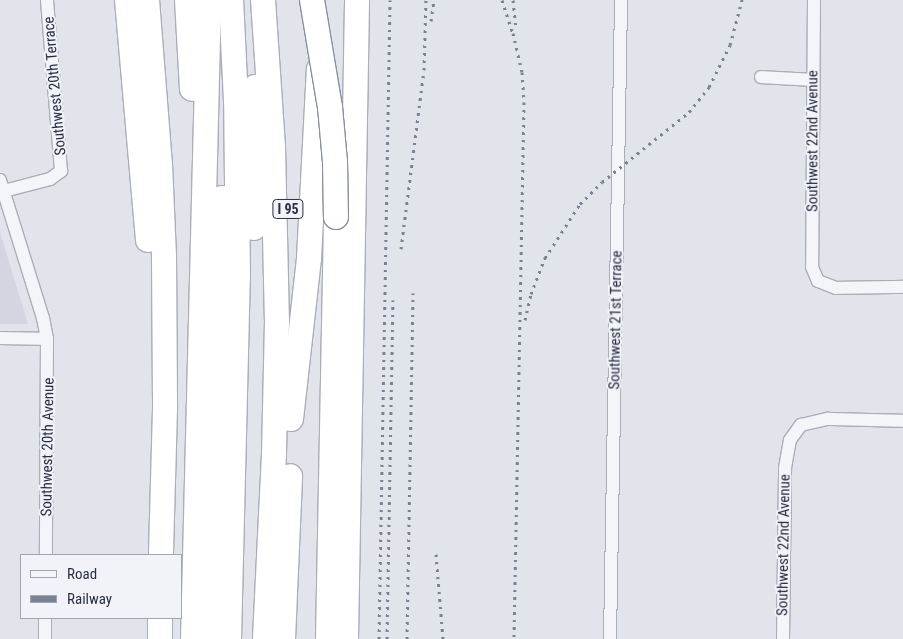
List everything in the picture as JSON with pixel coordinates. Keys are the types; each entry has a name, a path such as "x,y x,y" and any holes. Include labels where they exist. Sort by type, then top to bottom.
{"highway":[{"path":"127,0 154,304 162,471"},
{"path":"147,0 159,147 164,257 165,410 161,554"},
{"path":"187,0 202,233"},
{"path":"193,639 209,0"},
{"path":"227,0 237,638"},
{"path":"231,0 236,101 238,278 237,638"},
{"path":"237,638 250,482 255,165 253,0"},
{"path":"237,638 274,454 277,311 273,146 263,0"},
{"name":"I 95","path":"276,0 288,230 291,419 283,639"},
{"path":"291,419 309,258 321,0"},
{"path":"321,0 331,116 336,217 328,639"},
{"path":"346,639 357,0"},
{"path":"160,619 160,639"}],"street":[{"name":"Southwest 20th Terrace","path":"2,186 50,179 60,170 47,0"},
{"name":"Southwest 21st Terrace","path":"610,639 621,0"},
{"name":"Southwest 22nd Avenue","path":"814,0 812,267 818,281 836,288 903,287"},
{"path":"761,77 813,80"},
{"name":"Southwest 20th Avenue","path":"2,186 43,318 47,339 46,554"},
{"path":"0,338 47,339"},
{"name":"Southwest 22nd Avenue","path":"783,639 785,468 790,440 802,425 828,419 903,421"},
{"path":"45,619 45,639"}],"shaded area":[{"path":"0,232 28,324 0,324"}],"railway":[{"path":"379,639 390,0"},
{"path":"401,249 424,70 426,0"},
{"path":"431,21 434,0"},
{"path":"502,0 513,33 522,72 524,102 514,639"},
{"path":"513,0 516,28"},
{"path":"525,320 531,294 545,258 580,204 602,182 689,112 709,87 730,45 742,0"},
{"path":"407,639 413,293"},
{"path":"387,639 393,300"},
{"path":"436,554 443,639"}]}
